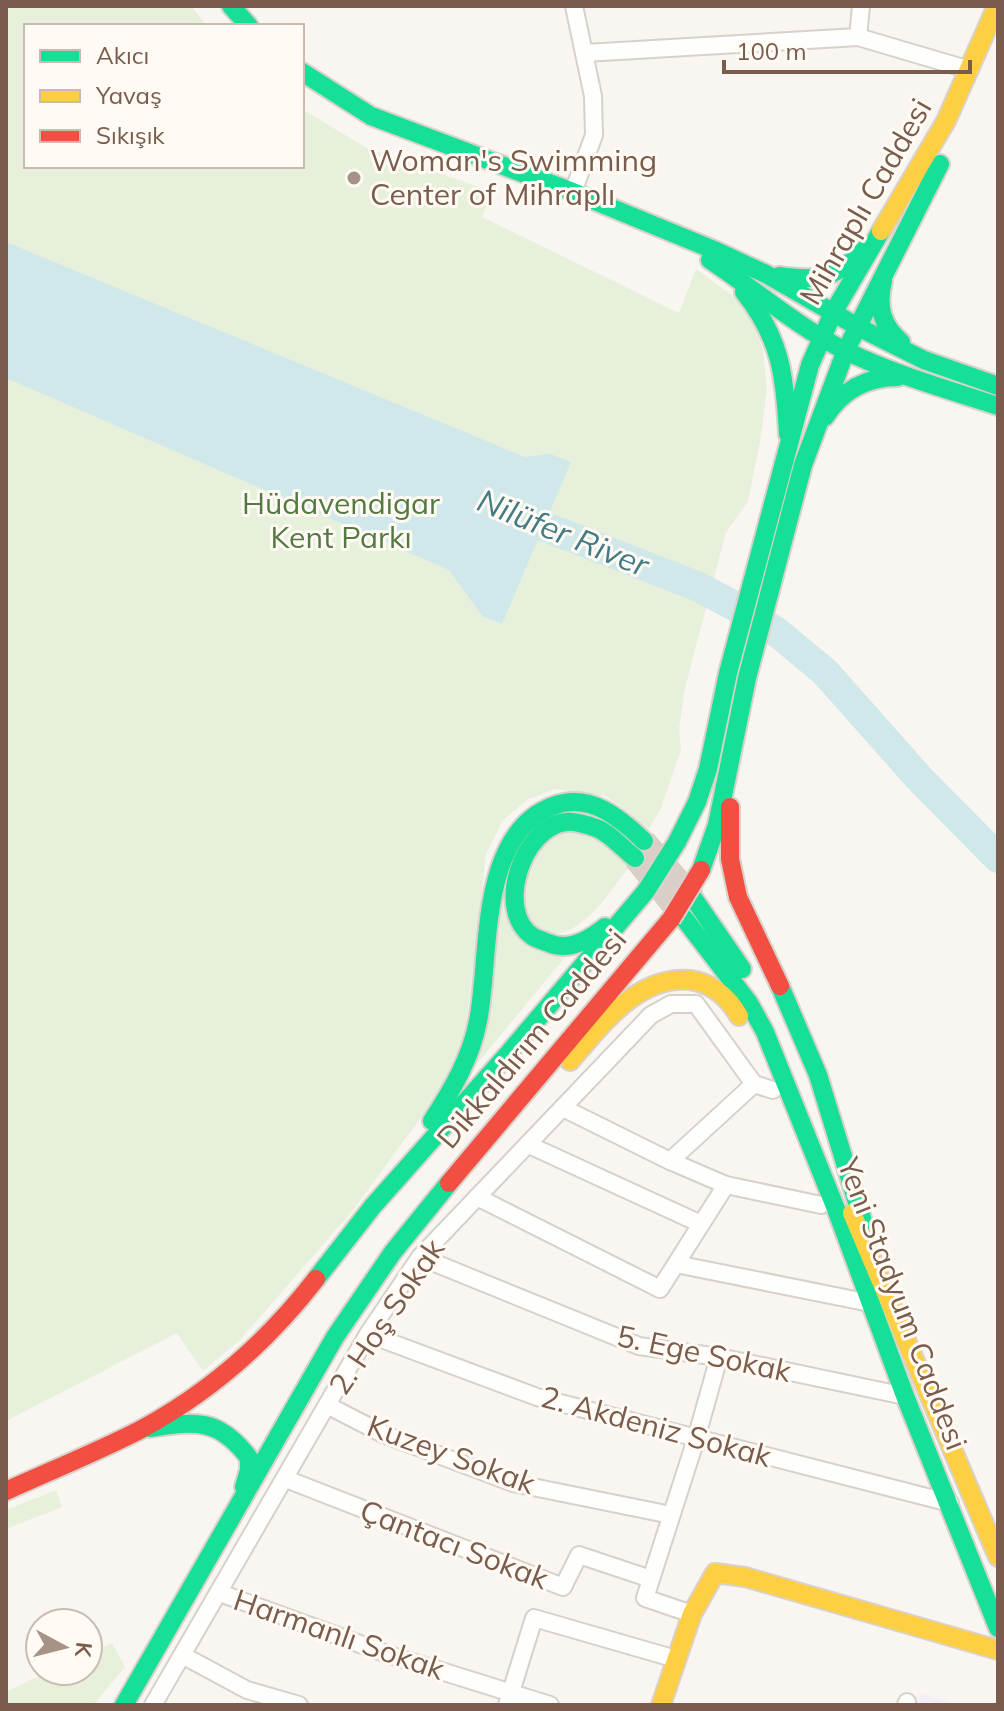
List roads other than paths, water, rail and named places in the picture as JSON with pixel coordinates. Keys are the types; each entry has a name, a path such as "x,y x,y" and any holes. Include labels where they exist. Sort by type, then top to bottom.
{"main road":[{"path":"231,6 247,24"},
{"name":"Mihraplı Caddesi","path":"822,338 877,236 946,121 997,6"},
{"name":"Mihraplı Caddesi","path":"846,350 998,43"},
{"path":"304,73 371,116 573,192 714,250 766,274 858,327 924,360 998,386"},
{"path":"669,233 822,338 917,379 998,406"},
{"path":"766,274 806,280 839,274 877,236"},
{"path":"888,263 879,296 881,317 887,332 924,360"},
{"path":"722,267 772,330 781,354 789,441"},
{"name":"Dikkaldırım Caddesi","path":"6,1491 141,1429 217,1380 258,1346 310,1287 373,1206 646,891 677,842 697,802 708,769 728,673 802,390 822,338"},
{"name":"Dikkaldırım Caddesi","path":"124,1705 335,1337 393,1252 677,918 701,870 717,825 747,678 803,465 846,350"},
{"path":"803,465 831,404 853,386 875,377 917,379"},
{"path":"734,750 729,819 730,859 738,897 789,1004 818,1075 883,1280"},
{"path":"373,1206 460,1079 478,1023 502,856 516,832 533,814 559,803 581,800 603,807 639,850 592,824 571,821 546,829 527,845 518,867 514,895 519,924 533,940 550,945 584,944 646,891"},
{"path":"694,899 751,994"},
{"path":"677,918 751,994"},
{"path":"437,1197 486,1152 625,1004 644,988 665,980 685,978 707,984 725,996 737,1011 821,1205 870,1303"},
{"name":"Yeni Stadyum Caddesi","path":"751,994 783,1038 847,1202 883,1280 998,1557"},
{"name":"Yeni Stadyum Caddesi","path":"751,994 905,1396 998,1628"},
{"path":"141,1429 181,1423 210,1424 228,1432 249,1458 249,1470 235,1516"},
{"path":"661,1705 692,1614 715,1573 745,1577 998,1650"}],"street":[{"path":"573,192 594,135 593,96 574,6"},
{"path":"858,37 861,6"},
{"path":"585,53 858,37 970,70"},
{"name":"2. Hoş Sokak","path":"153,1705 368,1334 420,1257 651,1015 671,1004 696,1004 754,1084"},
{"path":"670,1161 754,1084 773,1090"},
{"path":"563,1108 726,1185 821,1205"},
{"path":"529,1145 701,1224"},
{"path":"477,1197 660,1289 726,1185"},
{"name":"5. Ege Sokak","path":"420,1257 639,1346 719,1357 905,1396"},
{"path":"676,1264 870,1303"},
{"name":"2. Akdeniz Sokak","path":"368,1334 537,1397 950,1503"},
{"path":"692,1614 645,1598 719,1357"},
{"name":"Kuzey Sokak","path":"327,1405 383,1434 513,1483 671,1515"},
{"name":"Çantacı Sokak","path":"286,1479 563,1587 579,1555 651,1579"},
{"name":"Harmanlı Sokak","path":"220,1593 509,1698 546,1705"},
{"path":"509,1698 534,1618 676,1659"},
{"path":"184,1656 244,1698 299,1705"}],"water":[{"path":"6,242 525,457 550,454 571,462 502,624 482,616 449,570 6,378"}],"waterway":[{"name":"Nilüfer River","path":"507,512 699,587 778,633 825,672 919,778 998,858"}],"tunnel":[{"path":"644,841 694,899"},
{"path":"635,858 683,917"}],"place":[{"name":"Woman's Swimming Center of Mihraplı","path":"354,178"}],"park label":[{"name":"Hüdavendigar Kent Parkı","path":"341,521"}]}
